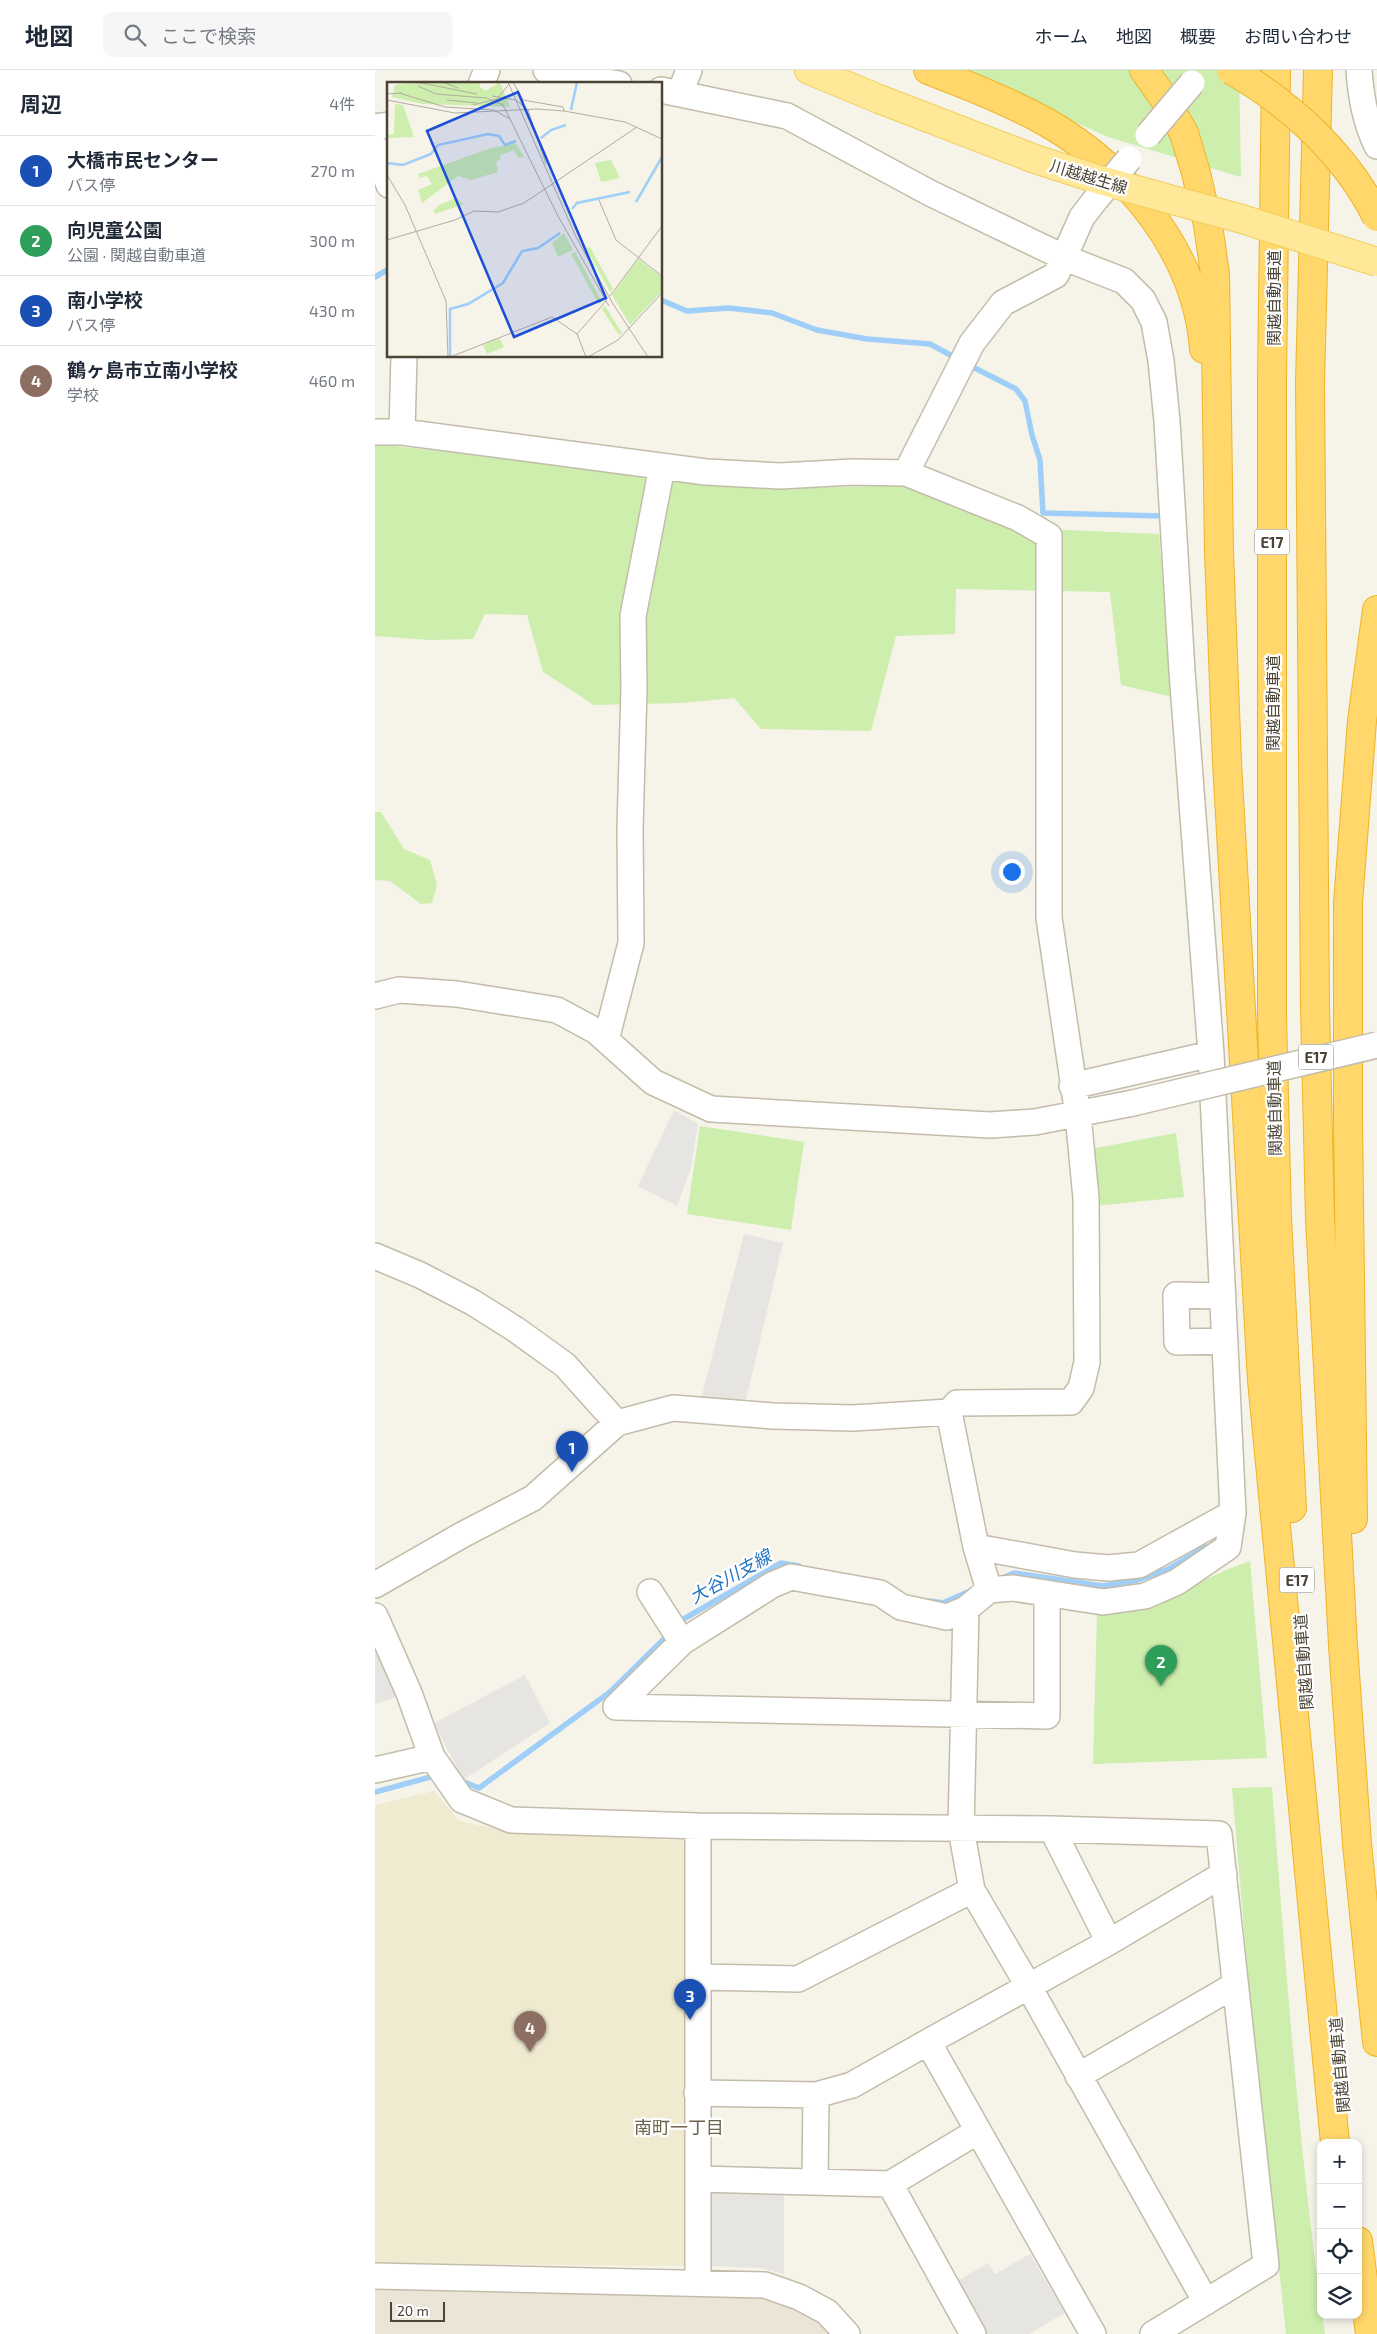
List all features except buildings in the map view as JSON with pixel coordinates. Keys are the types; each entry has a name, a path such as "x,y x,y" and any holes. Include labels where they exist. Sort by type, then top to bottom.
{"highway":[{"path":"928,70 1004,101 1046,122 1081,145 1111,169 1163,230 1180,262 1193,298 1203,339 1219,552"},
{"path":"1144,70 1165,100 1184,133 1196,173 1208,225 1215,274 1219,552 1227,762 1262,1380 1335,2139"},
{"name":"関越自動車道","path":"1276,70 1272,351 1272,1015 1277,1218 1285,1394 1301,1648 1317,1846 1346,2139"},
{"name":"E17","path":"1318,70 1310,382 1315,1036 1320,1219 1328,1383 1357,1844 1377,2042"},
{"path":"1238,73 1288,109 1321,139 1348,170 1377,217"},
{"path":"1357,1844 1348,1122 1349,903 1362,721 1377,610"},
{"path":"1362,2274 1368,2334"},
{"path":"1362,2305 1368,2334"}],"main road":[{"name":"川越越生線","path":"809,70 1026,155 1100,180 1243,219 1377,262"}],"street":[{"path":"482,82 487,70"},
{"path":"546,70 607,82"},
{"path":"689,70 671,92 787,116 930,193 1065,258 1124,281 1143,300 1154,322 1161,361 1167,421 1182,671 1211,1054 1233,1513 1228,1547 1177,1582 1145,1596 1103,1602 1013,1588 989,1590 966,1609 947,1617 901,1607 879,1593 791,1577 772,1585 682,1642 616,1707 1047,1716 1047,1594"},
{"path":"1359,70 1362,100 1368,127 1377,146"},
{"path":"906,473 972,343 1003,304 1056,275 1082,217 1196,76"},
{"path":"375,148 387,180"},
{"path":"402,432 404,358"},
{"path":"375,432 402,432 662,467 780,476 853,472 906,473 1018,518 1049,536 1049,918 1072,1086 1078,1115 1086,1198 1087,1362 1081,1388 1071,1402 957,1403 949,1412 853,1418 773,1416 673,1408 617,1423 533,1498 375,1585"},
{"path":"606,1040 631,942 629,828 634,689 633,616 662,467"},
{"path":"375,996 399,990 457,994 557,1010 596,1031 653,1082 711,1109 991,1125 1035,1122 1078,1115 1377,1045"},
{"path":"1072,1086 1211,1054"},
{"path":"375,1256 420,1275 472,1302 515,1329 565,1365 617,1423"},
{"path":"1223,1296 1177,1295 1177,1342 1225,1341"},
{"path":"949,1412 976,1547 989,1590"},
{"path":"976,1547 1075,1565 1108,1568 1139,1565 1233,1513"},
{"path":"650,1592 682,1642"},
{"path":"966,1609 961,1830 973,1890 1206,2302"},
{"path":"375,1616 409,1692 432,1757 462,1800 511,1820 698,1826 961,1830 1052,1829 1219,1834 1266,2265 1153,2334"},
{"path":"375,1770 432,1757"},
{"path":"698,1826 698,2282"},
{"path":"1052,1829 1109,1942"},
{"path":"697,2093 816,2095 852,2085 1109,1942 1224,1874"},
{"path":"698,1977 798,1979 973,1890"},
{"path":"1078,2076 1235,1985"},
{"path":"928,2042 1093,2334"},
{"path":"815,2182 816,2095"},
{"path":"698,2179 890,2184 978,2131"},
{"path":"890,2184 973,2334"},
{"path":"375,2276 765,2285 799,2298 827,2312 847,2334"}],"shaded area":[{"path":"674,1110 698,1124 691,1168 677,1206 638,1186"},
{"path":"744,1234 783,1243 745,1404 701,1399"},
{"path":"375,1645 399,1696 375,1704"},
{"path":"525,1675 550,1723 463,1780 434,1723"},
{"path":"434,1791 459,1821 501,1830 685,1841 687,2266 375,2263 375,1805"},
{"path":"706,2189 784,2192 784,2274 761,2268 706,2266"},
{"path":"1030,2254 1065,2313 1029,2334 981,2334 952,2284 988,2263 995,2274"},
{"path":"375,2286 766,2292 799,2303 839,2334 375,2334"}],"green space":[{"path":"959,70 1239,70 1241,177 1108,137"},
{"path":"375,444 778,489 904,485 1019,528 1159,534 1172,697 1121,685 1110,592 956,589 955,634 896,636 871,731 761,729 734,698 682,703 594,705 543,672 527,615 485,614 473,639 430,640 375,636"},
{"path":"375,812 381,812 404,849 430,860 437,885 432,903 421,904 390,881 375,880"},
{"path":"700,1126 804,1142 791,1230 687,1214"},
{"path":"1176,1133 1184,1197 1094,1206 1085,1150"},
{"path":"1250,1561 1267,1758 1093,1764 1097,1612 1153,1604"},
{"path":"1272,1787 1300,2131 1317,2274 1317,2319 1323,2319 1325,2334 1286,2334 1248,1976 1232,1788"}],"waterway":[{"path":"375,277 387,270"},
{"path":"663,301 687,311 729,308 772,313 817,330 867,339 930,344 956,358"},
{"path":"967,364 1016,389 1025,401 1032,435 1040,460 1043,513 1163,516"},
{"name":"大谷川支線","path":"1000,1579 1014,1573 1103,1586 1138,1580 1168,1569 1205,1547"},
{"name":"大谷川支線","path":"678,1624 781,1563 799,1566"},
{"name":"大谷川支線","path":"930,1601 943,1603 970,1591"},
{"name":"大谷川支線","path":"459,1780 479,1788 610,1692 670,1633"},
{"name":"大谷川支線","path":"375,1792 438,1775"}],"place":[{"name":"大橋市民センター","path":"572,1472"},
{"name":"向児童公園","path":"1161,1686"},
{"name":"南小学校","path":"690,2020"},
{"name":"鶴ヶ島市立南小学校","path":"530,2052"}],"district":[{"name":"南町一丁目","path":"679,2127"}]}
